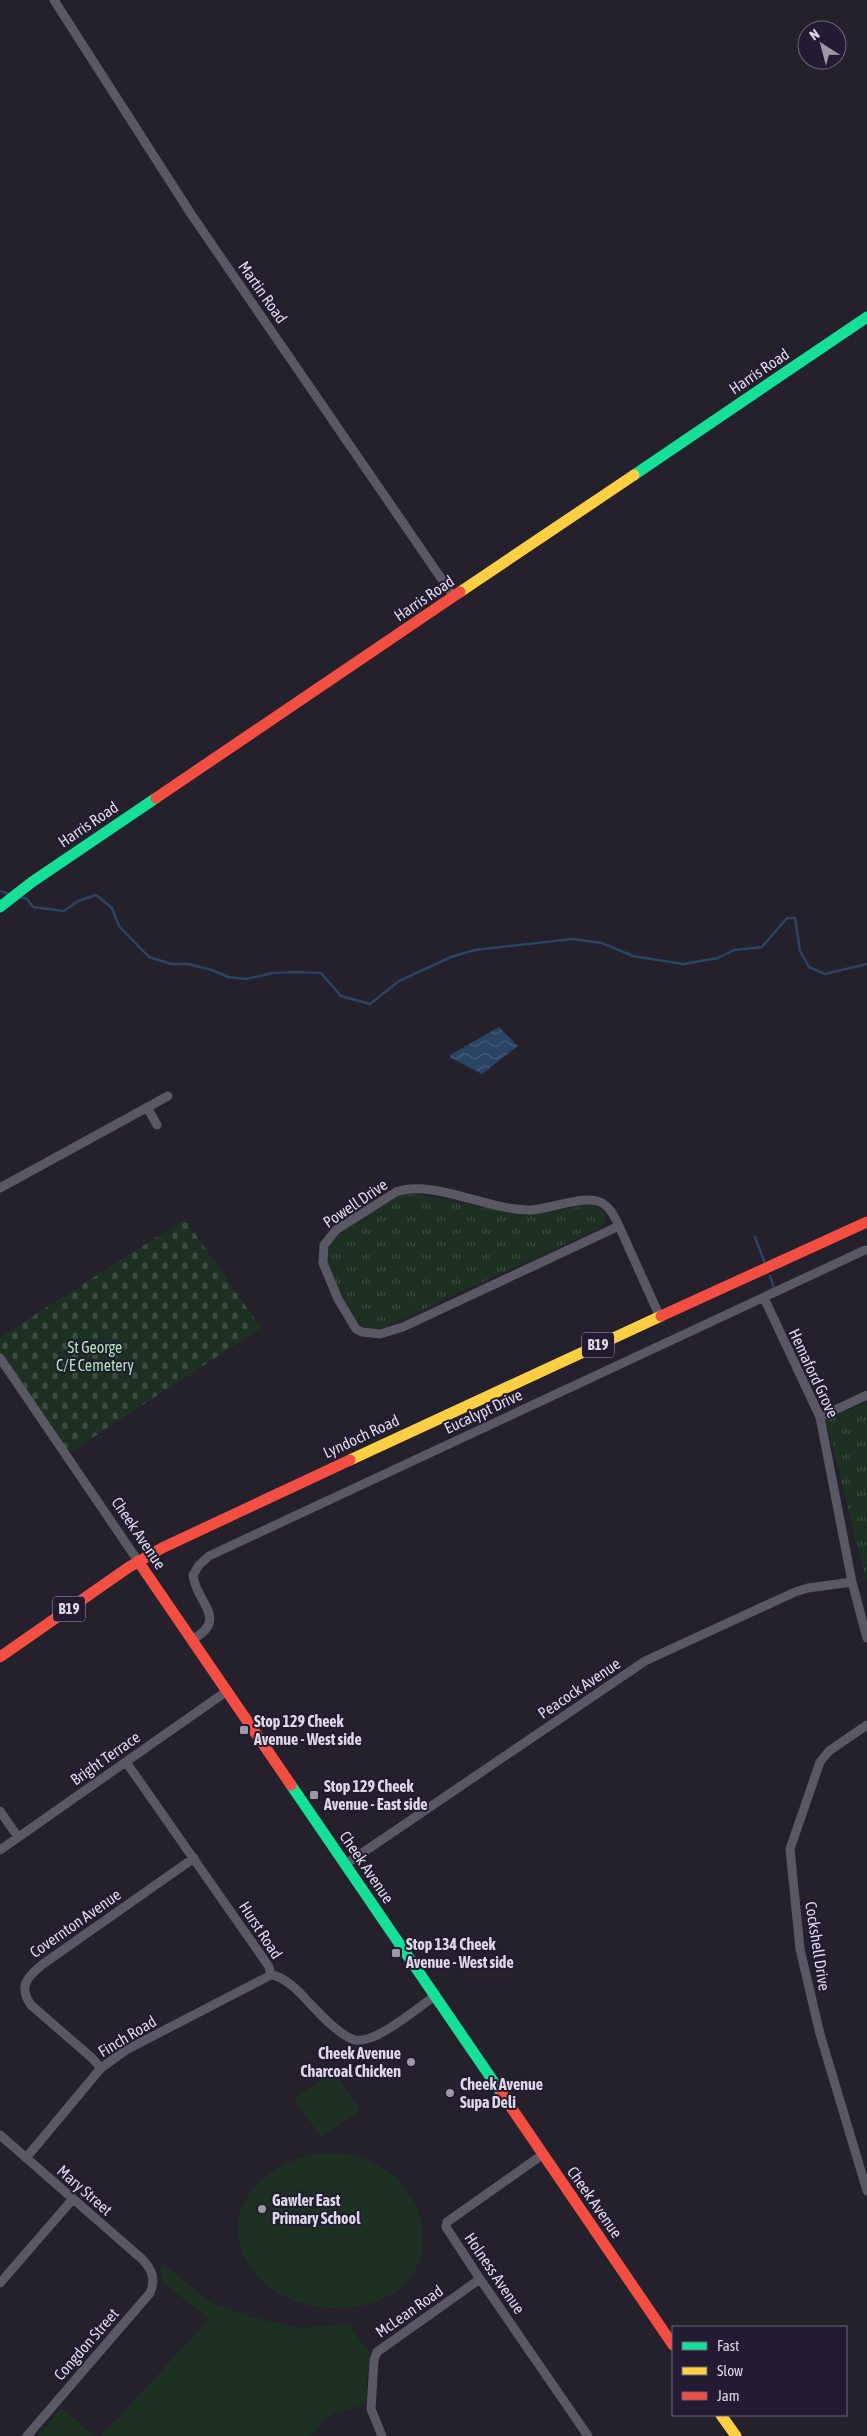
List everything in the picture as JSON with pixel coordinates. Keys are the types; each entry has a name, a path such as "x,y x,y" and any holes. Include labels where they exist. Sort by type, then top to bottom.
{"street":[{"name":"Martin Road","path":"54,0 191,214 454,597"},
{"name":"Harris Road","path":"0,907 40,876 867,317"},
{"path":"0,1188 168,1096"},
{"path":"147,1107 157,1125"},
{"name":"Powell Drive","path":"619,1226 403,1327 380,1334 362,1332 351,1323 323,1262 324,1246 336,1230 396,1192 406,1188 424,1188 486,1204 529,1210 591,1200 598,1201 609,1209 619,1226 660,1317"},
{"name":"Lyndoch Road","path":"0,1657 138,1561 434,1420 867,1222"},
{"name":"Eucalypt Drive","path":"192,1640 205,1633 210,1622 208,1606 197,1591 193,1575 197,1567 209,1556 865,1250"},
{"name":"Hemaford Grove","path":"764,1298 820,1417 852,1582 867,1638"},
{"name":"Cheek Avenue","path":"0,1358 672,2344"},
{"path":"820,1417 867,1395"},
{"name":"Peacock Avenue","path":"346,1864 646,1661 795,1592 808,1588 852,1582"},
{"name":"Bright Terrace","path":"0,1850 227,1691"},
{"name":"Cockshell Drive","path":"867,1725 829,1750 820,1762 790,1849 800,1949 806,1976 820,2034 867,2192"},
{"name":"Hurst Road","path":"126,1762 263,1958 269,1967 271,1975 280,1976 343,2034 361,2040 376,2036 434,1996"},
{"path":"0,1811 18,1837"},
{"name":"Covernton Avenue","path":"100,2068 92,2058 31,2005 25,1995 25,1983 43,1964 194,1858"},
{"name":"Finch Road","path":"26,2158 100,2068 126,2050 271,1975"},
{"name":"Mary Street","path":"0,2135 150,2267"},
{"name":"Holness Avenue","path":"542,2155 447,2222 448,2232 588,2436"},
{"path":"0,2283 72,2200"},
{"name":"Congdon Street","path":"27,2436 150,2293 154,2280 150,2267"},
{"name":"McLean Road","path":"382,2436 371,2409 374,2360 377,2352 480,2280"},
{"path":"722,2416 736,2436"}],"green space":[{"path":"419,1194 513,1214 528,1214 592,1205 603,1211 606,1219 600,1228 380,1329 368,1329 354,1320 328,1266 330,1244 338,1235 395,1198"},
{"name":"St George C/E Cemetery","path":"185,1219 261,1328 66,1455 0,1358 0,1337"},
{"path":"867,1402 867,1584 826,1420"},
{"path":"334,2072 360,2110 321,2137 294,2099"},
{"path":"334,2153 370,2161 397,2179 415,2203 423,2230 421,2257 407,2281 382,2299 345,2308 307,2305 276,2292 254,2273 241,2248 238,2222 247,2196 269,2174 304,2157"},
{"path":"161,2262 210,2302 248,2316 299,2328 349,2324 364,2346 370,2351 365,2405 331,2414 310,2436 101,2436 209,2319 162,2282"},
{"path":"61,2408 95,2436 38,2436"}],"water":[{"path":"499,1027 518,1046 482,1074 451,1058 450,1055"}],"waterway":[{"path":"0,891 10,894"},
{"path":"20,897 27,899 33,907 64,911 78,901 96,895 112,908 119,926 149,957 171,964 188,964 212,970 228,977 246,979 273,973 321,973 341,996 370,1004 399,981 451,957 475,950 572,939 602,943 633,956 683,964 718,958 734,950 762,947 787,918 795,918 800,951 809,967 825,974 867,964"},
{"path":"755,1237 764,1261"},
{"path":"770,1276 774,1288"}],"traffic: fast":[{"path":"634,475 867,317"},
{"path":"0,907 32,882 156,798"},
{"path":"291,1785 502,2094"}],"traffic: slow":[{"path":"460,592 634,475"},
{"path":"350,1460 661,1316"},
{"path":"722,2416 736,2436"}],"traffic: jam":[{"path":"156,798 460,592"},
{"path":"661,1316 867,1222"},
{"path":"0,1657 129,1567 162,1548 350,1460"},
{"path":"138,1561 291,1785"},
{"path":"502,2094 672,2344"}],"place":[{"name":"Stop 129 Cheek Avenue - West side","path":"244,1730"},
{"name":"Stop 129 Cheek Avenue - East side","path":"314,1795"},
{"name":"Stop 134 Cheek Avenue - West side","path":"396,1953"},
{"name":"Cheek Avenue Charcoal Chicken","path":"411,2062"},
{"name":"Cheek Avenue Supa Deli","path":"450,2093"},
{"name":"Gawler East Primary School","path":"262,2209"}]}
